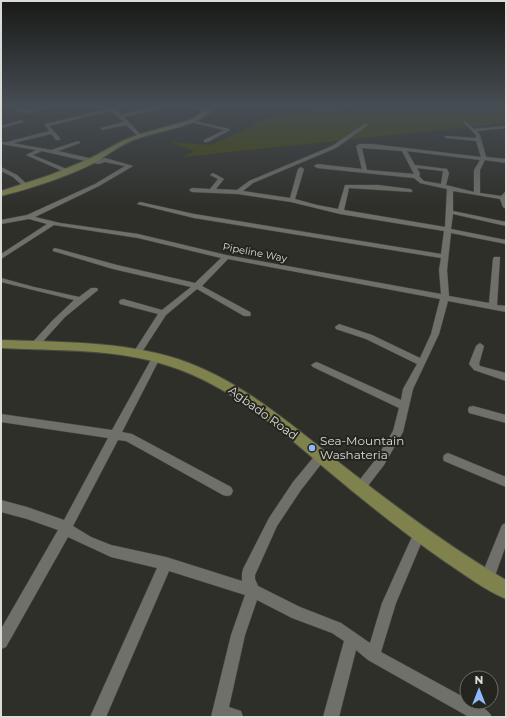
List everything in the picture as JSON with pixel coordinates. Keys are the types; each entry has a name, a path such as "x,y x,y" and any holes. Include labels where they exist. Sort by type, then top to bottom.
{"main road":[{"path":"1,194 92,161 128,141"},
{"name":"Agbado Road","path":"1,344 68,347 137,354 174,362 209,376 238,394 420,532 487,579 506,590"}],"street":[{"path":"4,143 15,141"},
{"path":"238,192 251,182 334,146 342,141"},
{"path":"477,194 477,170 484,158 479,141"},
{"path":"51,152 78,142"},
{"path":"4,143 92,161 98,162 105,160 130,166 97,185 29,217"},
{"path":"365,171 359,146 484,158 506,162"},
{"path":"41,150 29,155 67,171"},
{"path":"404,150 417,174 416,176 422,182 477,194 505,195 506,207"},
{"path":"317,166 416,176"},
{"path":"360,487 380,462 398,432 408,389 435,334 445,298 443,270 450,212 446,187 446,173 445,170 441,168 412,166"},
{"path":"1,169 14,176 26,186"},
{"path":"292,200 301,169"},
{"path":"211,191 221,178 213,175"},
{"path":"340,212 347,186 378,187 410,191"},
{"path":"192,190 238,192 292,200 316,208 447,230 506,242"},
{"path":"140,204 194,216 445,257"},
{"path":"450,212 506,224"},
{"name":"Pipeline Way","path":"2,223 29,217 54,223 138,236 226,257 506,309"},
{"path":"1,258 54,223"},
{"path":"55,250 116,267 197,286 247,314"},
{"path":"137,354 163,313 197,286 226,257"},
{"path":"493,306 497,259"},
{"path":"1,280 79,299"},
{"path":"34,346 79,299 94,290"},
{"path":"123,302 163,313"},
{"path":"339,327 369,337 422,363"},
{"path":"480,346 474,364 477,368 506,377"},
{"path":"1,642 32,591 156,358"},
{"path":"316,365 405,406"},
{"path":"473,410 506,419"},
{"path":"1,418 134,439 227,492"},
{"path":"235,717 219,715 238,635 253,591 249,584 248,574 273,522 321,456"},
{"path":"448,458 506,482"},
{"path":"1,506 27,513 66,527 72,533 86,541 111,551 166,563 253,591 296,612 336,628 352,638 373,655 484,717"},
{"path":"487,579 506,529"},
{"path":"373,655 389,603 420,532"},
{"path":"98,717 166,563"},
{"path":"331,717 352,638"}],"shaded area":[{"path":"220,141 339,141 182,157 194,151 170,142 211,145"}],"place":[{"name":"Sea-Mountain Washateria","path":"312,448"}]}
